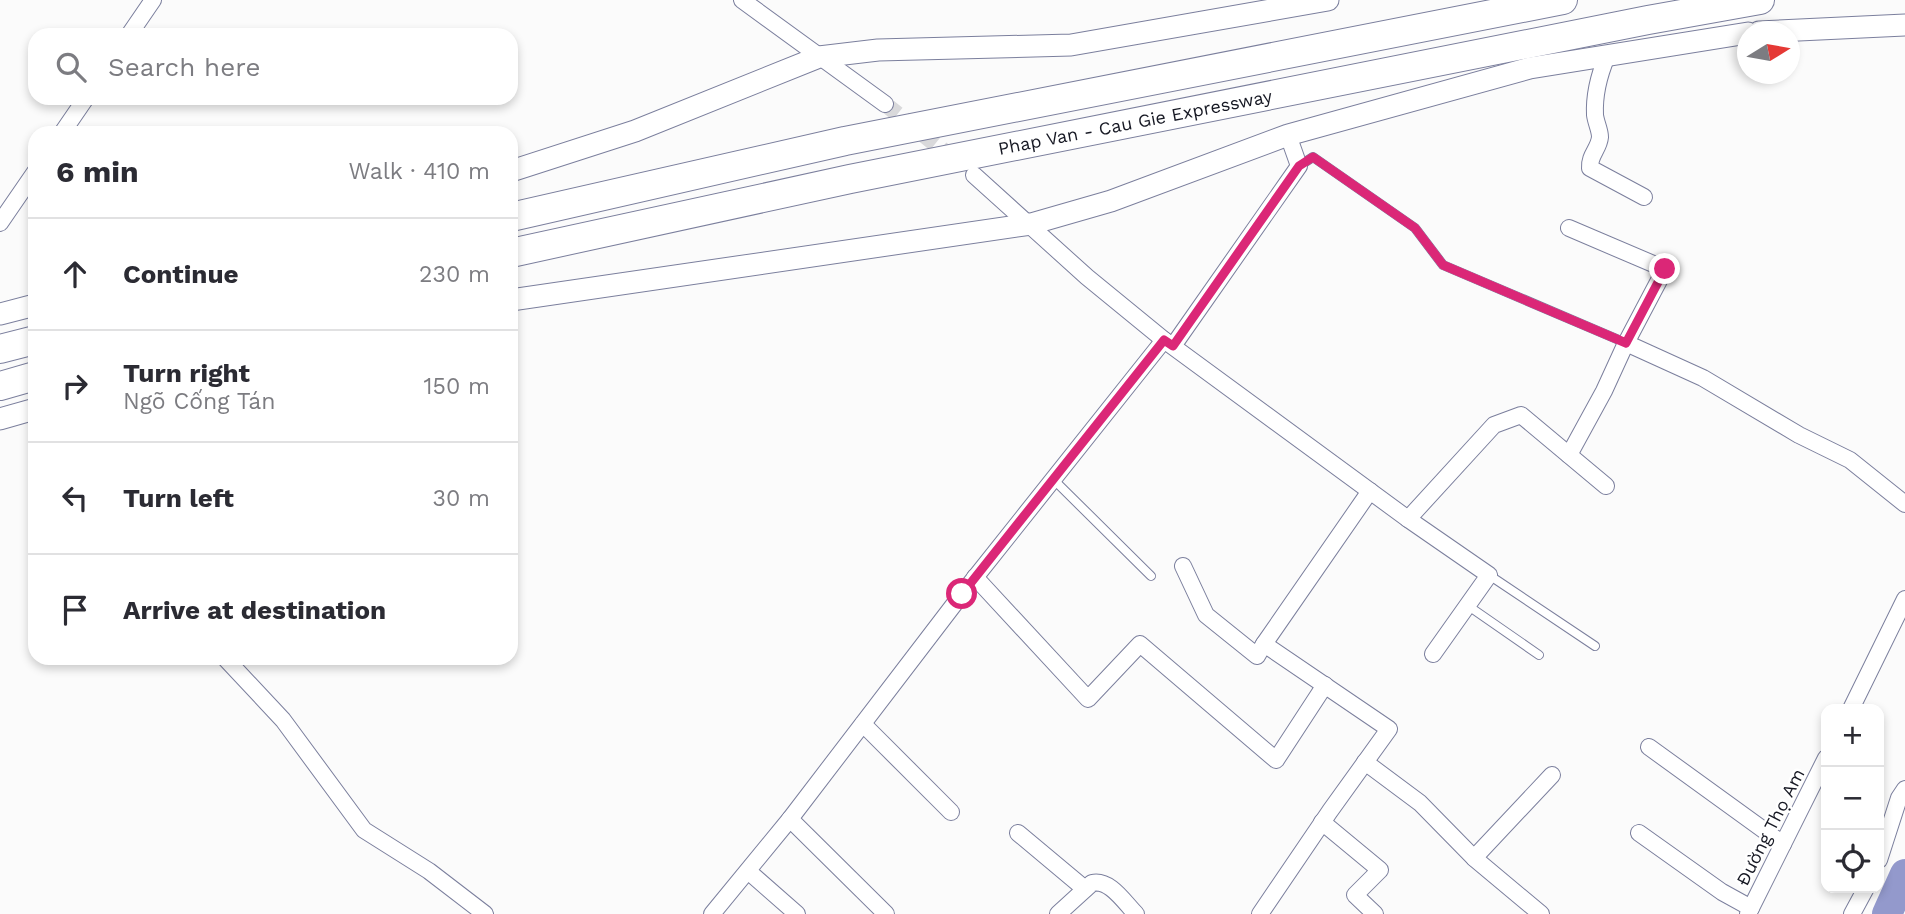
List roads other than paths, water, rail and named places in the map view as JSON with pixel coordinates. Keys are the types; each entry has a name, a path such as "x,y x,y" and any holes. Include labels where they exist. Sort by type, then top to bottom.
{"highway":[{"name":"Phap Van - Cau Gie Expressway","path":"518,215 845,141 1563,0"},
{"name":"Phap Van - Cau Gie Expressway","path":"518,251 877,173 1595,30 1760,0"},
{"path":"0,349 28,342"},
{"path":"0,386 28,378"}],"street":[{"path":"134,28 153,0"},
{"path":"742,0 885,104"},
{"path":"518,169 635,131 819,57 878,50 1071,44 1328,0"},
{"path":"1800,30 1905,25"},
{"path":"518,299 1031,224 1111,201 1288,135 1530,68 1737,35"},
{"path":"1608,56 1600,72 1596,97 1596,124 1600,134 1599,143 1590,159 1590,167 1644,197"},
{"path":"67,126 81,105"},
{"path":"712,914 790,819 1053,479 1168,343 1299,166 1288,135"},
{"path":"974,175 1087,277 1168,343 1489,575 1433,653"},
{"path":"0,223 28,182"},
{"path":"1569,228 1665,269 1569,454"},
{"path":"1,310 28,306"},
{"path":"1626,343 1703,378 1799,435 1850,460 1905,504"},
{"path":"0,419 28,411"},
{"path":"1408,519 1494,425 1521,415 1606,486"},
{"path":"1183,566 1206,615 1257,656 1370,491"},
{"path":"975,577 1088,699 1140,644 1276,760 1325,685"},
{"path":"1853,704 1905,599"},
{"path":"1260,914 1389,729 1264,644"},
{"path":"232,665 283,720 364,830 429,871 485,914"},
{"path":"863,724 951,813"},
{"path":"1649,747 1783,844"},
{"path":"1365,762 1420,803 1474,858 1541,914"},
{"name":"Đường Thọ Am","path":"1750,911 1822,767"},
{"path":"1474,858 1552,775"},
{"path":"1884,844 1899,798 1905,789"},
{"path":"790,819 886,914"},
{"path":"1322,822 1380,870 1355,895 1375,914"},
{"path":"1018,833 1085,889"},
{"path":"1639,833 1750,911"},
{"path":"748,871 797,914"},
{"path":"1058,914 1095,882 1105,884 1136,914"},
{"path":"1852,914 1863,893"}],"lane":[{"path":"1299,166 1313,157 1415,228 1443,265 1626,343"},
{"path":"1053,479 1151,576"},
{"path":"1489,575 1595,646"},
{"path":"1467,605 1539,655"}],"waterway":[{"path":"1887,914 1905,874"}],"tunnel":[{"path":"885,104 954,159"}]}
